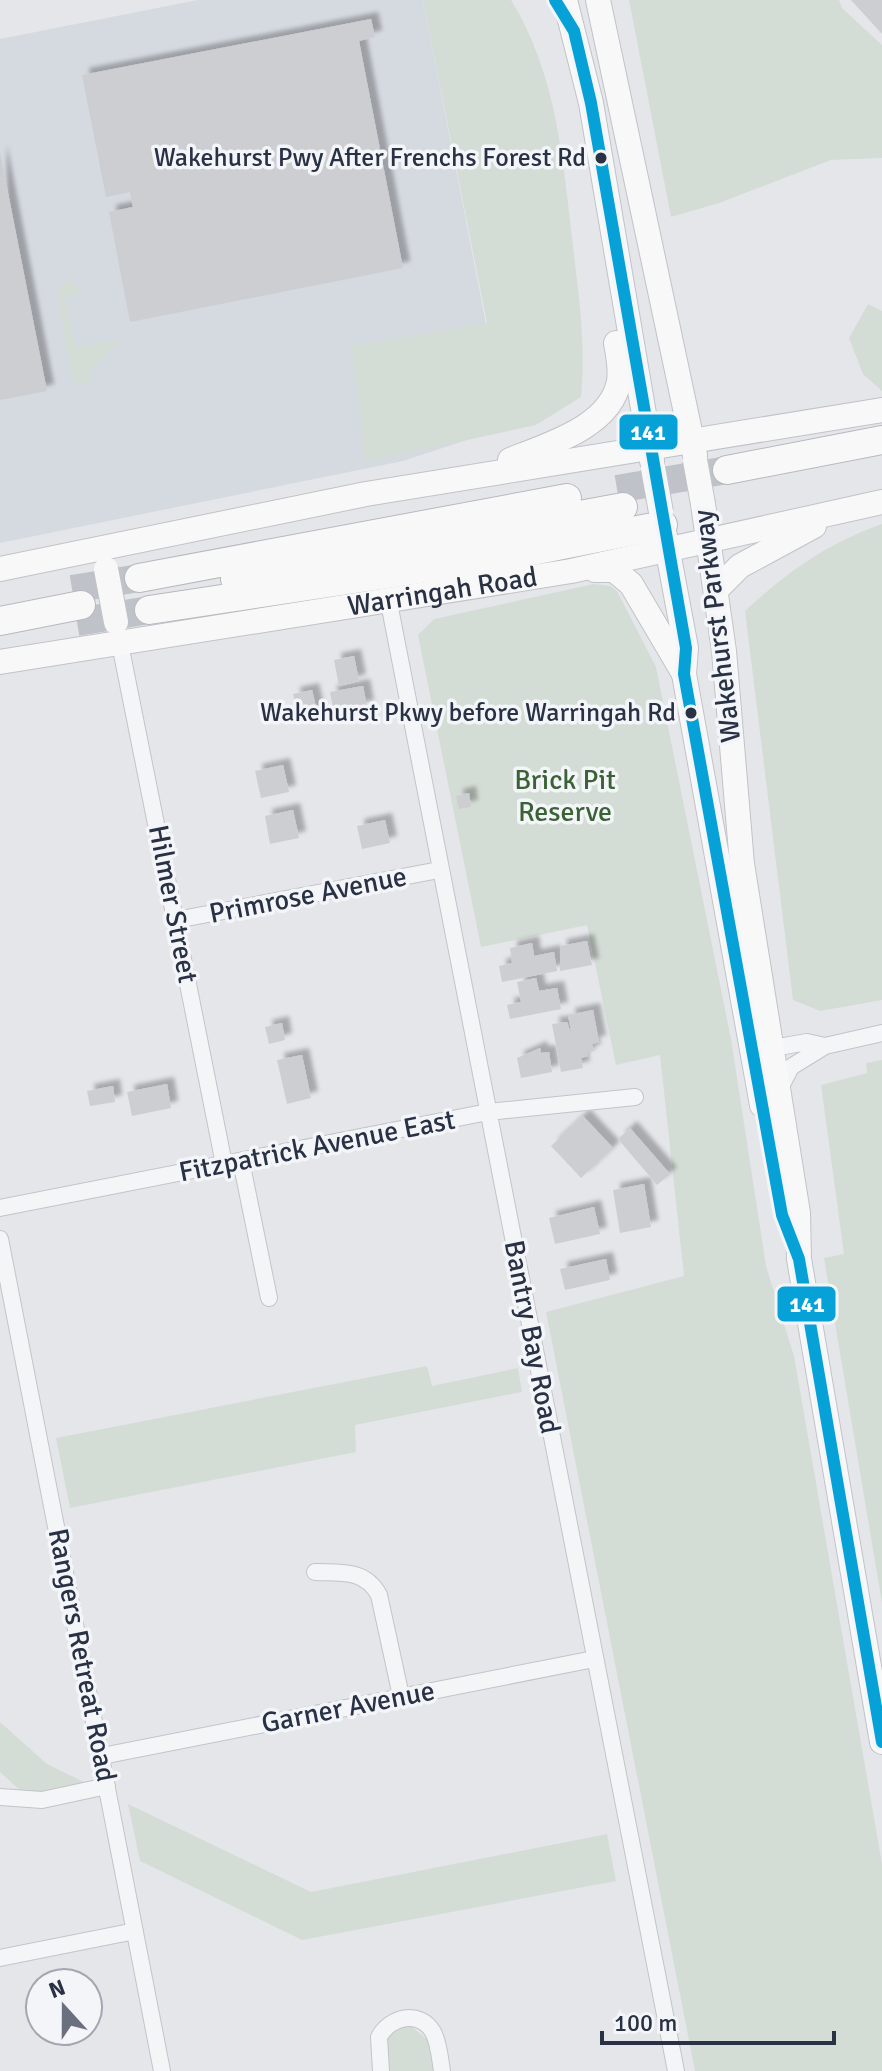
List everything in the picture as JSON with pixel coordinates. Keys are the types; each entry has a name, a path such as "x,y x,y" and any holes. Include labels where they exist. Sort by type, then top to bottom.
{"highway":[{"path":"882,440 729,478 882,455"},
{"name":"Warringah Road","path":"620,498 143,595 493,559 664,528"},
{"path":"0,602 77,605"},
{"path":"0,621 77,605"},
{"path":"0,629 77,605"}],"main road":[{"name":"Wakehurst Parkway","path":"565,0 591,103 686,648 684,674 761,1051 777,1094 798,1213 799,1259 882,1742"},
{"name":"Wakehurst Parkway","path":"598,0 706,520 716,590 761,1051 782,1215 799,1259"},
{"path":"489,474 507,462 573,433 610,403 620,371 613,314 622,282"},
{"path":"0,569 104,559 366,494 489,474 652,458 882,410"},
{"name":"Warringah Road","path":"0,662 118,633 389,603 571,571 664,528 706,520 842,511 882,502"},
{"path":"716,590 740,566 842,511"},
{"path":"104,559 118,633"},
{"path":"571,571 608,569 622,574 684,674"}],"street":[{"name":"Bantry Bay Road","path":"389,603 676,2071"},
{"name":"Hilmer Street","path":"118,633 176,920 232,1162 269,1298"},
{"name":"Primrose Avenue","path":"176,920 439,870"},
{"path":"777,1094 791,1067 825,1046 882,1033"},
{"path":"761,1051 807,1042 825,1046"},
{"name":"Fitzpatrick Avenue East","path":"0,1208 488,1112 635,1097"},
{"name":"Rangers Retreat Road","path":"0,1239 162,2071"},
{"path":"315,1572 361,1574 373,1583 379,1595 401,1696"},
{"name":"Garner Avenue","path":"102,1756 594,1659"},
{"path":"0,1797 42,1800 107,1786"},
{"path":"0,1958 135,1931"},
{"path":"381,2071 379,2037 391,2022 409,2018 419,2020 433,2032 442,2071"}],"shaded area":[{"path":"198,0 423,0 506,427 403,461 0,543 0,39"}],"green space":[{"path":"423,0 511,0 539,58 556,119 566,182 581,322 581,397 536,425 365,462 352,346 487,323"},
{"path":"629,0 839,0 842,8 882,45 882,158 831,160 719,203 671,217"},
{"path":"72,280 83,293 65,297 75,347 120,340 88,374 93,379 84,385 75,383 72,377 57,296 62,284"},
{"path":"868,304 882,311 882,391 863,374 849,338"},
{"path":"882,524 882,1000 820,1011 793,1000 745,611 809,560 844,540"},
{"name":"Brick Pit Reserve","path":"594,584 610,586 617,591 656,667 731,1039 766,1266 794,1356 882,1864 882,2071 695,2071 546,1312 684,1276 660,1055 616,1065 587,925 481,947 418,635 434,619"},
{"path":"882,1060 882,1603 824,1258 844,1254 821,1085 867,1073 866,1063"},
{"path":"427,1366 432,1386 518,1368 522,1392 355,1425 356,1452 70,1508 56,1438"},
{"path":"0,1722 47,1764 94,1787 24,1794 0,1772"},
{"path":"128,1804 311,1892 607,1834 616,1881 302,1940 140,1861"},
{"path":"410,2025 431,2043 436,2071 386,2071 385,2039 395,2027"}],"building":[{"path":"851,0 882,0 882,34"},
{"path":"371,19 375,37 359,41 403,268 130,322 109,212 133,207 130,192 106,197 82,75"},
{"path":"0,152 47,391 0,400"},
{"path":"354,656 359,681 339,686 334,660"},
{"path":"363,686 367,707 334,713 330,692"},
{"path":"312,690 319,720 300,724 293,694"},
{"path":"283,765 289,792 261,798 255,771"},
{"path":"469,793 471,807 459,809 456,796"},
{"path":"293,810 299,838 270,844 265,816"},
{"path":"385,820 390,843 362,849 357,826"},
{"path":"587,941 592,965 560,971 560,946"},
{"path":"532,943 534,956 554,952 557,971 502,982 499,966 512,963 510,948"},
{"path":"536,978 539,991 557,988 561,1009 510,1019 507,1005 521,1002 517,982"},
{"path":"593,1010 599,1042 592,1044 594,1051 581,1058 583,1068 561,1072 552,1024 567,1022 572,1036 568,1015"},
{"path":"282,1023 285,1040 269,1044 265,1027"},
{"path":"540,1048 541,1053 549,1052 552,1072 521,1078 517,1058"},
{"path":"302,1055 311,1098 287,1104 277,1060"},
{"path":"167,1084 171,1108 132,1116 127,1092"},
{"path":"113,1086 115,1102 90,1106 87,1091"},
{"path":"583,1116 613,1148 581,1178 551,1146"},
{"path":"630,1128 670,1174 657,1185 618,1139"},
{"path":"644,1184 651,1227 620,1233 613,1190"},
{"path":"594,1207 600,1234 555,1244 549,1218"},
{"path":"606,1259 610,1280 565,1290 560,1269"}],"tunnel":[{"path":"617,489 727,470"},
{"path":"72,589 139,578"},
{"path":"77,622 149,610"}],"transit line":[{"name":"141","path":"555,0 574,31 591,103 686,648 684,674 782,1215 799,1259 882,1742"}],"place":[{"name":"Wakehurst Pwy After Frenchs Forest Rd","path":"601,158"},
{"name":"Wakehurst Pkwy before Warringah Rd","path":"691,713"}]}
